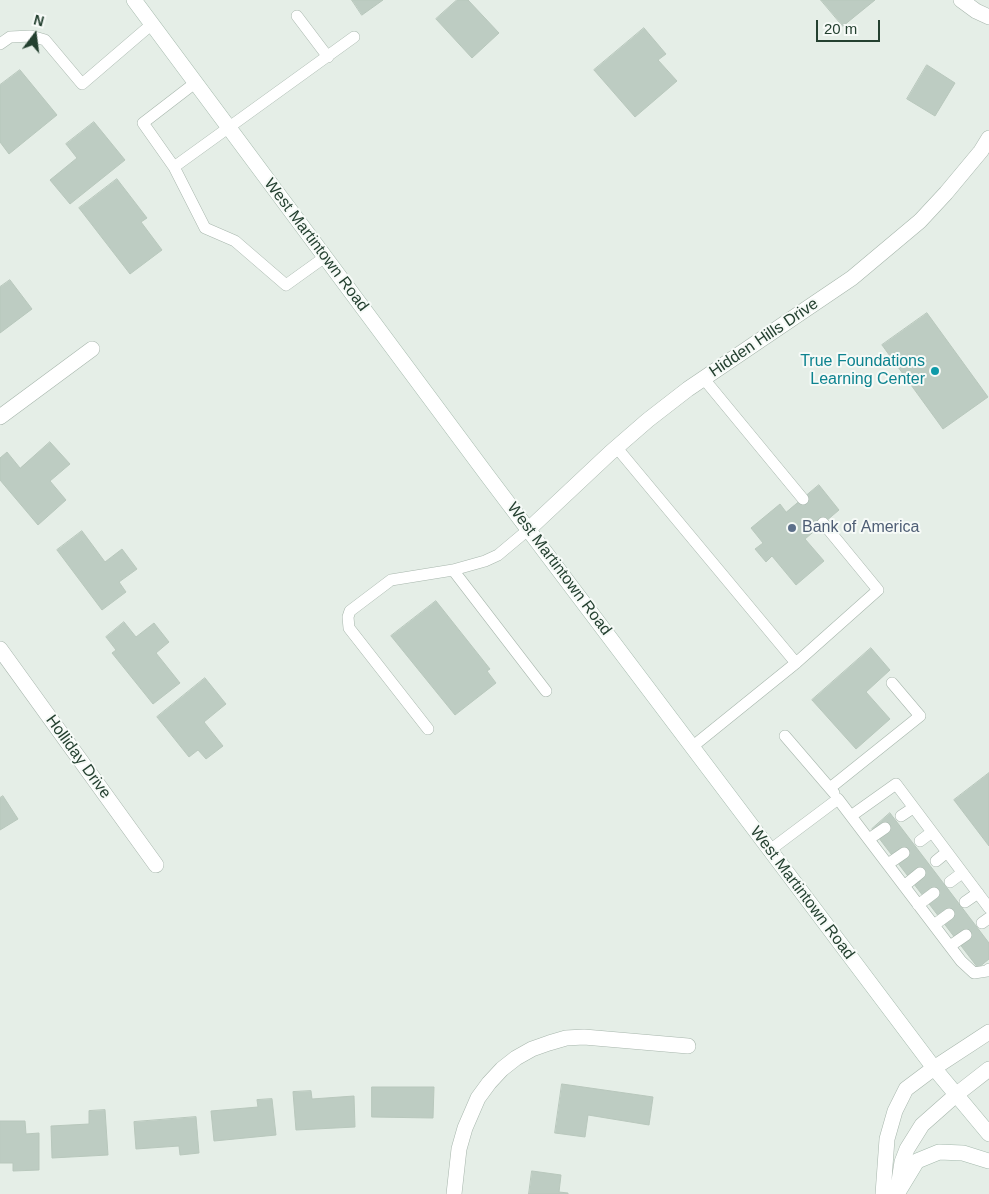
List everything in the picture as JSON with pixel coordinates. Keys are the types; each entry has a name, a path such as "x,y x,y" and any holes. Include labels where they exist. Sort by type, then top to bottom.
{"street":[{"name":"West Martintown Road","path":"134,0 529,530 934,1068 989,1134"},
{"path":"960,0 989,17"},
{"name":"Hidden Hills Drive","path":"529,530 648,420 688,389 852,278 920,221 946,193 989,138"},
{"path":"0,417 92,349"},
{"name":"Holliday Drive","path":"0,649 156,865"},
{"path":"883,1194 887,1139 895,1111 906,1089 989,1032"},
{"path":"454,1194 459,1149 465,1128 478,1098 502,1069 516,1058 532,1049 566,1038 584,1037 688,1046"},
{"path":"897,1194 902,1162 907,1148 922,1125 989,1069"},
{"path":"897,1194 917,1160 939,1152 963,1153 989,1161"}],"lane":[{"path":"298,16 328,57"},
{"path":"0,44 10,37 31,36 45,40 82,84 152,24"},
{"path":"174,167 354,38"},
{"path":"195,83 143,123 174,167 205,228 235,241 286,285 325,257"},
{"path":"704,379 803,498"},
{"path":"617,448 796,663"},
{"path":"692,746 796,663 878,590 823,523"},
{"path":"428,729 349,628 348,617 350,611 391,580 453,570 485,561 498,555 529,530"},
{"path":"453,570 546,691"},
{"path":"830,788 920,716 892,682"},
{"path":"785,736 838,798 961,961 974,973 989,969"},
{"path":"851,816 896,784 989,908"},
{"path":"770,850 838,798"},
{"path":"901,816 913,808"},
{"path":"869,839 885,828"},
{"path":"920,841 932,832"},
{"path":"936,860 947,852"},
{"path":"888,864 904,853"},
{"path":"904,886 920,873"},
{"path":"950,882 962,873"},
{"path":"918,905 934,893"},
{"path":"965,902 978,893"},
{"path":"934,925 949,914"},
{"path":"950,946 966,935"}],"building":[{"path":"352,0 383,0 362,15"},
{"path":"457,0 468,0 499,33 472,58 436,19"},
{"path":"821,0 875,0 843,26"},
{"path":"644,28 666,54 658,60 677,81 635,117 594,70"},
{"path":"927,65 955,83 935,116 907,99"},
{"path":"20,70 57,115 9,154 0,142 0,85"},
{"path":"94,122 125,160 70,204 50,180 77,158 66,144"},
{"path":"117,179 147,218 141,222 162,250 130,274 79,208"},
{"path":"10,280 32,309 0,333 0,287"},
{"name":"True Foundations Learning Center","path":"927,313 988,397 943,429 882,345"},
{"path":"50,442 70,464 50,481 66,500 38,525 0,480 0,458 7,452 20,468"},
{"path":"819,485 839,510 805,539 824,561 796,585 772,556 766,562 755,549 763,543 751,528 780,504 786,512"},
{"path":"82,531 105,562 122,549 137,569 119,582 126,592 102,610 57,550"},
{"path":"436,601 490,669 487,671 496,683 455,715 391,636"},
{"path":"124,622 136,637 154,623 169,642 156,653 180,683 153,704 112,653 116,650 106,637"},
{"path":"871,648 890,670 866,692 890,719 856,749 812,700"},
{"path":"205,678 226,704 204,722 223,746 206,759 198,750 189,757 157,717"},
{"path":"989,773 989,846 954,800"},
{"path":"3,796 18,819 0,830 0,798"},
{"path":"890,813 989,943 989,959 978,968 872,829"},
{"path":"562,1084 653,1097 649,1125 588,1115 585,1137 555,1133"},
{"path":"372,1087 434,1087 433,1118 372,1117"},
{"path":"311,1091 312,1099 354,1096 355,1127 296,1130 293,1092"},
{"path":"272,1099 276,1135 214,1141 211,1111 258,1107 257,1100"},
{"path":"105,1110 108,1155 52,1158 51,1126 89,1124 89,1111"},
{"path":"196,1117 199,1153 180,1155 179,1146 136,1149 134,1122"},
{"path":"0,1121 25,1121 26,1134 39,1133 39,1170 13,1171 13,1163 0,1163"},
{"path":"532,1171 561,1175 559,1192 568,1194 529,1194"}],"place":[{"name":"True Foundations Learning Center","path":"935,371"},
{"name":"Bank of America","path":"792,528"}]}
